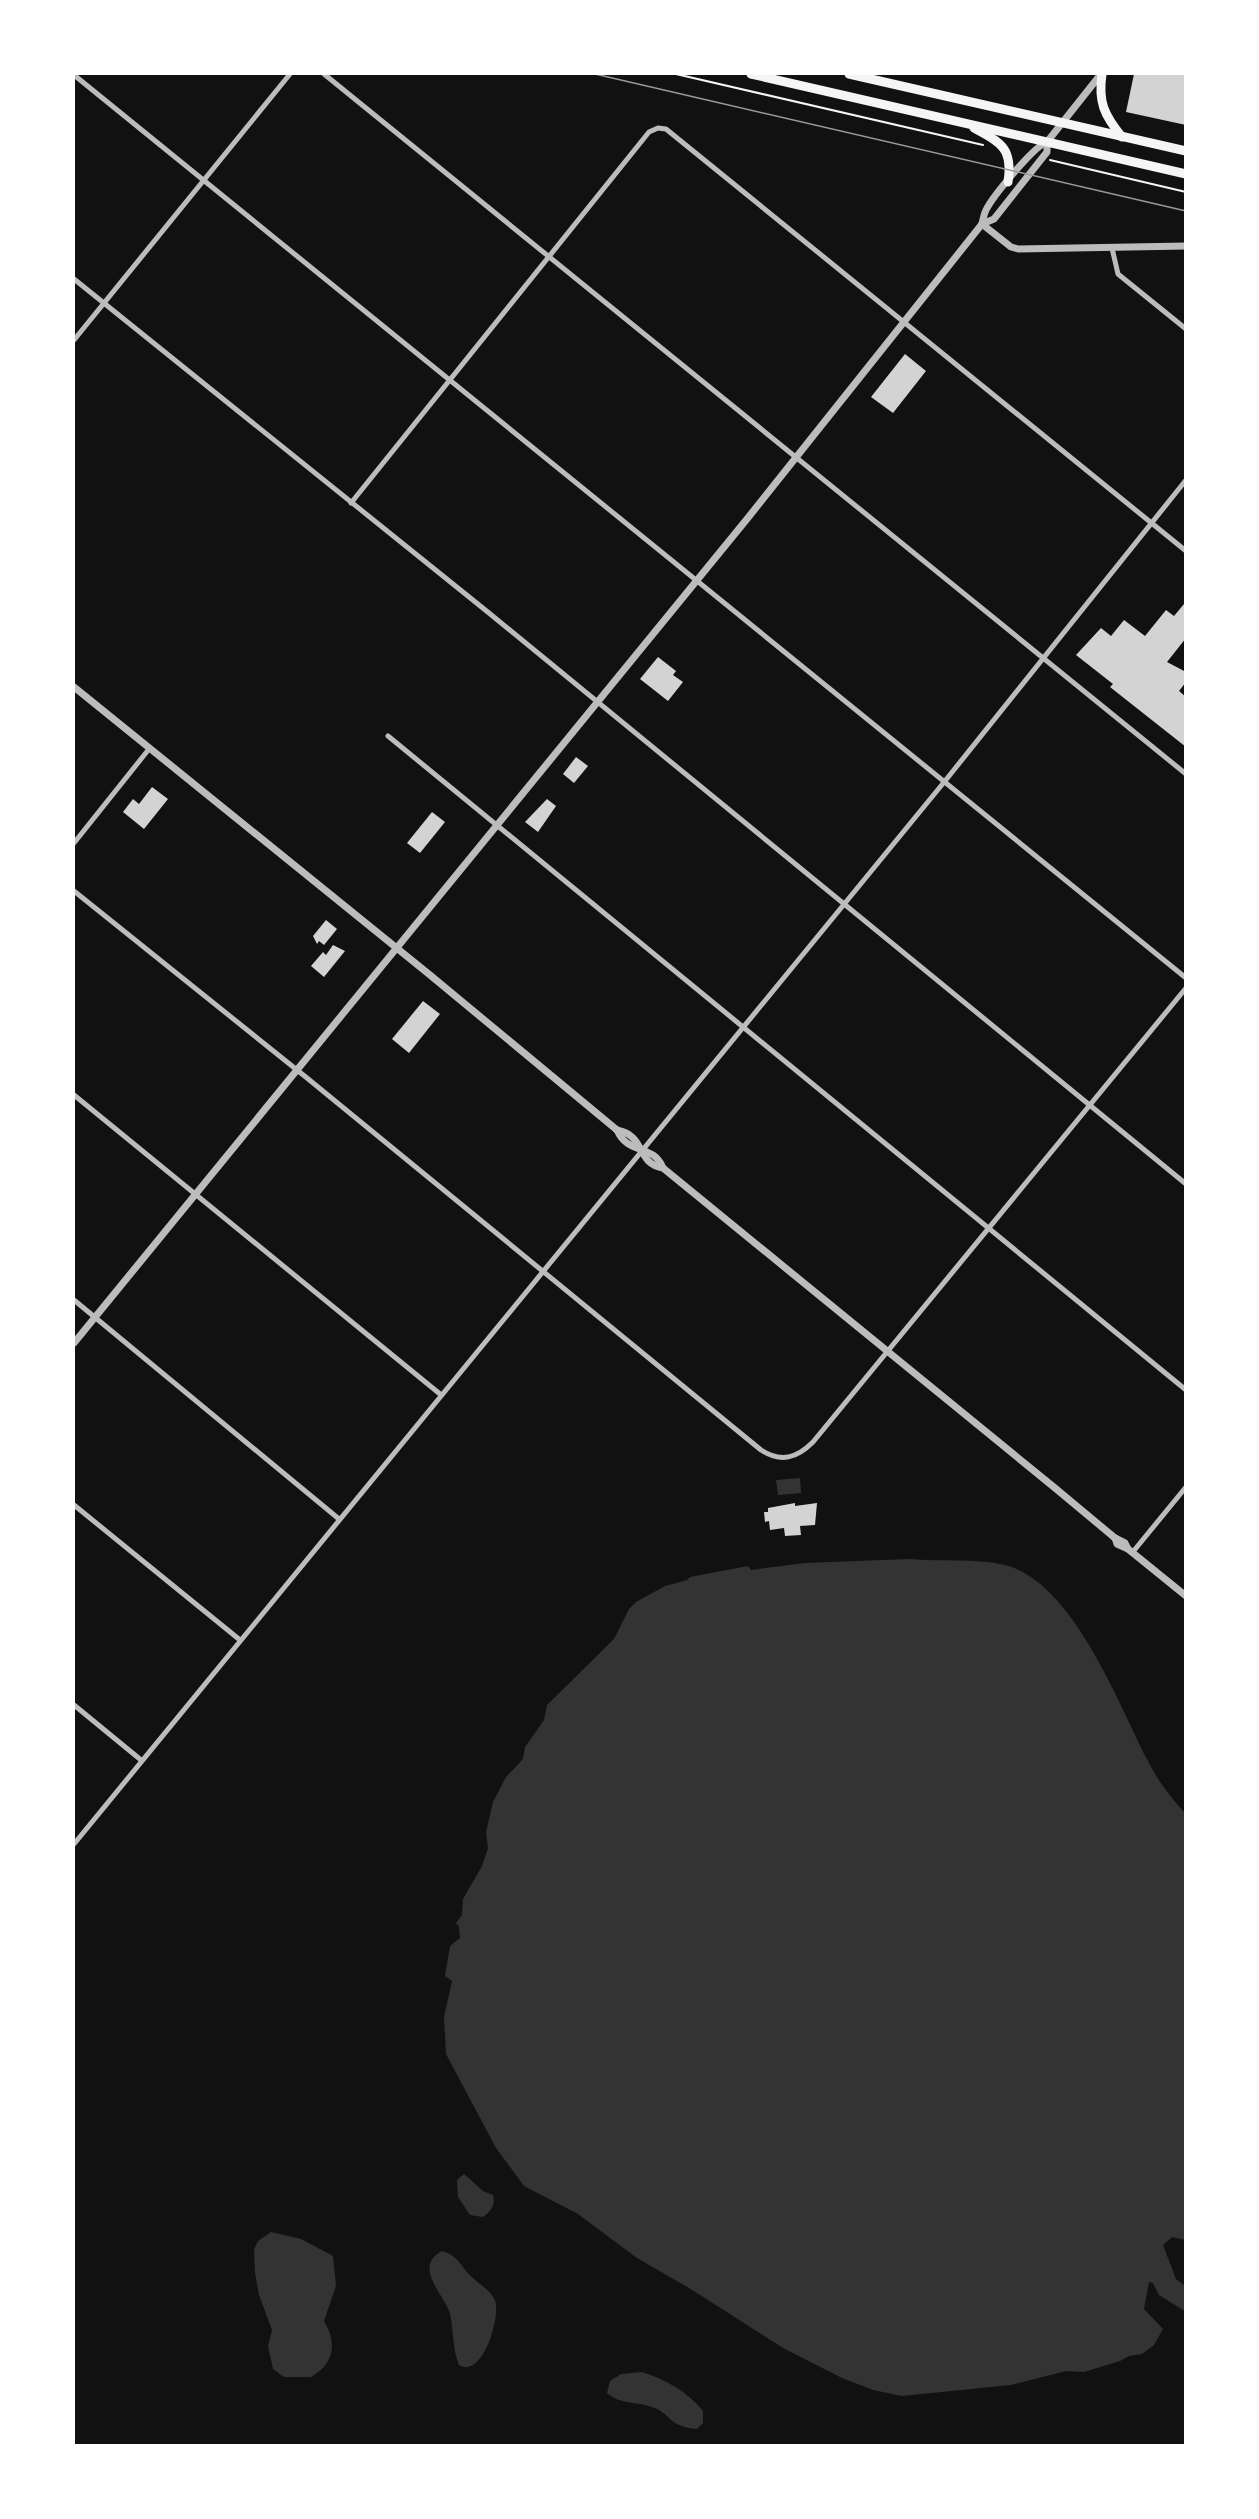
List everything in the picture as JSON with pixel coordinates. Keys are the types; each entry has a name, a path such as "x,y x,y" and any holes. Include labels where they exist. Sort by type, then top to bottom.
{"highway":[{"path":"751,74 1185,174"},
{"path":"849,74 1185,152"},
{"path":"1101,74 1101,104 1105,116 1122,137"},
{"path":"962,121 999,142 1010,164 1008,182"}],"street":[{"path":"74,340 290,74"},
{"path":"324,74 551,256 1185,774"},
{"path":"74,1343 797,456 982,224 985,210 1039,145 1047,142 1101,74"},
{"path":"74,75 697,579 1185,978"},
{"path":"351,502 649,132 658,128 666,129 1185,551"},
{"path":"982,224 994,219 1047,152 1047,142"},
{"path":"982,224 1011,247 1018,249 1185,246"},
{"path":"1112,248 1118,274 1185,329"},
{"path":"74,279 597,702 1185,1184"},
{"path":"74,1844 641,1149 945,781 1185,480"},
{"path":"74,687 617,1130 626,1132 638,1142 642,1156 656,1167 663,1168 1115,1538 1125,1543 1130,1551 1185,1596"},
{"path":"388,736 1185,1390"},
{"path":"74,843 149,749"},
{"path":"74,891 543,1270 761,1450 774,1456 790,1458 802,1452 887,1351 1185,988"},
{"path":"74,1095 440,1395"},
{"path":"74,1300 339,1519"},
{"path":"1130,1551 1185,1487"},
{"path":"74,1505 240,1640"},
{"path":"74,1705 141,1760"}],"path":[{"path":"676,74 991,147"},
{"path":"1049,159 1185,192"}],"shaded area":[{"path":"800,1478 801,1493 778,1495 776,1480"},
{"path":"909,1559 1005,1565 1029,1576 1052,1595 1091,1648 1152,1768 1185,1813 1185,2240 1172,2237 1163,2245 1176,2279 1185,2286 1186,2312 1159,2295 1153,2283 1149,2282 1144,2309 1163,2329 1154,2345 1142,2354 1129,2356 1084,2372 1066,2371 1011,2385 902,2396 873,2390 842,2378 783,2348 637,2258 578,2214 524,2186 496,2148 446,2054 444,2017 452,1981 445,1976 450,1946 460,1938 459,1927 456,1923 462,1915 463,1899 482,1866 488,1848 486,1832 493,1802 506,1777 523,1759 525,1747 544,1720 547,1705 614,1639 629,1609 636,1602 665,1586 687,1580 690,1577 748,1566 751,1570 805,1563"},
{"path":"464,2174 483,2191 493,2195 492,2208 483,2217 470,2215 458,2197 457,2180"},
{"path":"271,2232 301,2239 333,2256 336,2286 324,2321 331,2337 331,2352 325,2365 311,2377 284,2377 273,2369 268,2346 272,2330 259,2295 254,2250 258,2241"},
{"path":"442,2251 456,2259 495,2300 495,2320 488,2344 475,2363 467,2367 459,2365 450,2314 430,2273 430,2265"},
{"path":"642,2372 659,2378 683,2392 703,2411 703,2423 697,2429 680,2426 658,2410 612,2397 607,2393 610,2381 621,2374"}],"building":[{"path":"1134,74 1186,75 1186,125 1126,112"},
{"path":"905,354 926,371 893,413 871,397"},
{"path":"1184,604 1186,638 1167,662 1186,672 1186,682 1179,691 1186,697 1186,747 1110,687 1113,684 1076,655 1101,628 1111,636 1124,620 1145,636 1166,610 1174,616"},
{"path":"658,657 676,671 673,675 683,682 668,701 640,679"},
{"path":"576,757 588,766 574,783 563,774"},
{"path":"152,787 168,799 144,829 123,812 133,799 139,804"},
{"path":"547,799 556,806 538,832 525,822"},
{"path":"432,812 445,822 420,853 407,843"},
{"path":"326,920 337,929 324,945 319,941 317,944 313,936"},
{"path":"333,945 345,951 324,977 311,966 323,952 326,955"},
{"path":"423,1001 440,1014 409,1053 392,1039"},
{"path":"795,1503 795,1506 817,1503 815,1525 800,1526 801,1535 785,1536 784,1528 770,1530 769,1521 765,1522 764,1512 768,1512 768,1508"}],"tram line":[{"path":"595,74 1186,211"}]}
